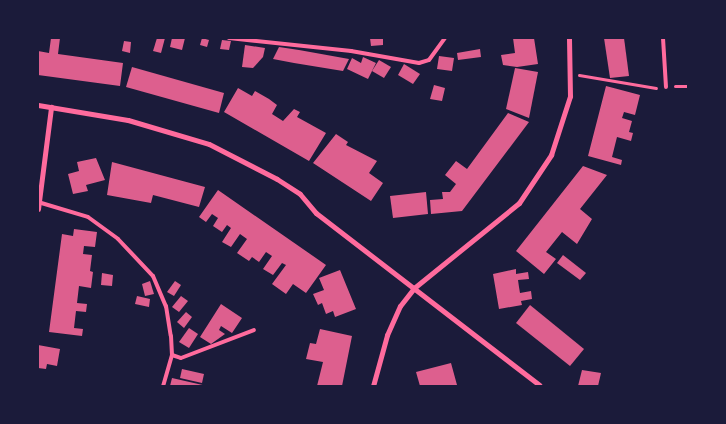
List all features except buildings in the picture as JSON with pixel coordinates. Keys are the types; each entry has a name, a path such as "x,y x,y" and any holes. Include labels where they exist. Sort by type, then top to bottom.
{"street":[{"path":"373,386 393,319 414,288 519,203 539,176 559,138 570,96 569,38"},
{"path":"38,105 128,120 209,144 300,194 316,213 539,385"},
{"path":"38,209 51,106"}],"lane":[{"path":"228,38 351,51 419,63 430,60 445,38"},
{"path":"663,38 666,87"},
{"path":"38,202 88,217 118,239 153,276 166,306 172,355 164,386"},
{"path":"172,355 181,358 254,330"}],"path":[{"path":"571,73 650,88 688,86"}]}
